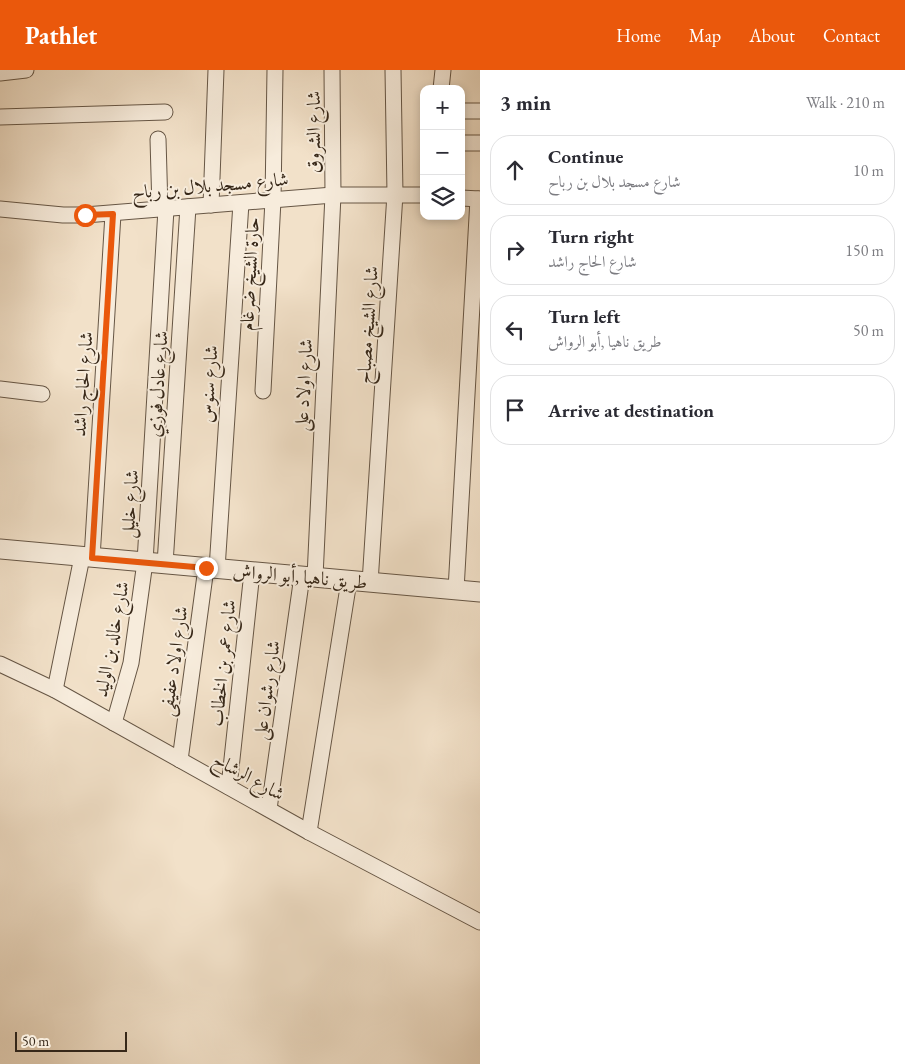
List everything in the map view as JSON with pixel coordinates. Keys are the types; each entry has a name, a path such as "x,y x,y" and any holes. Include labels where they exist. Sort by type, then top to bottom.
{"street":[{"path":"0,73 26,70"},
{"path":"211,205 216,70"},
{"name":"حارة الشيخ ضرغام","path":"262,391 274,200 275,70"},
{"name":"شارع الشروق","path":"332,70 333,195"},
{"name":"شارع الشيخ مصباح","path":"370,582 395,194 392,70"},
{"path":"441,85 443,70"},
{"path":"465,111 480,111"},
{"path":"0,117 165,112"},
{"name":"شارع خليل","path":"145,562 163,209 158,139"},
{"path":"465,143 480,143"},
{"name":"شارع مسجد بلال بن رباح","path":"0,209 63,215 113,214 333,195 420,195"},
{"name":"شارع اولاد على","path":"308,577 333,195"},
{"path":"456,590 479,199 465,198"},
{"name":"شارع سنوس","path":"212,568 241,203"},
{"name":"شارع عادل فوزي","path":"165,564 188,207"},
{"name":"شارع الحاج راشد","path":"55,690 87,557 113,214"},
{"path":"0,389 42,394"},
{"name":"طريق ناهيا ,أبو الرواش","path":"0,549 480,592"},
{"name":"شارع خالد بن الوليد","path":"114,723 131,663 145,562"},
{"name":"شارع اولاد عفيفى","path":"180,760 212,568"},
{"name":"شارع عمر بن الخطاب","path":"229,787 252,572"},
{"name":"شارع رشوان على","path":"269,810 308,577"},
{"path":"309,832 349,581"},
{"name":"شارع الرشاح","path":"0,664 55,690 309,832 480,922"}],"route":[{"path":"85,215 113,214 99,418 92,558 206,568"}]}
